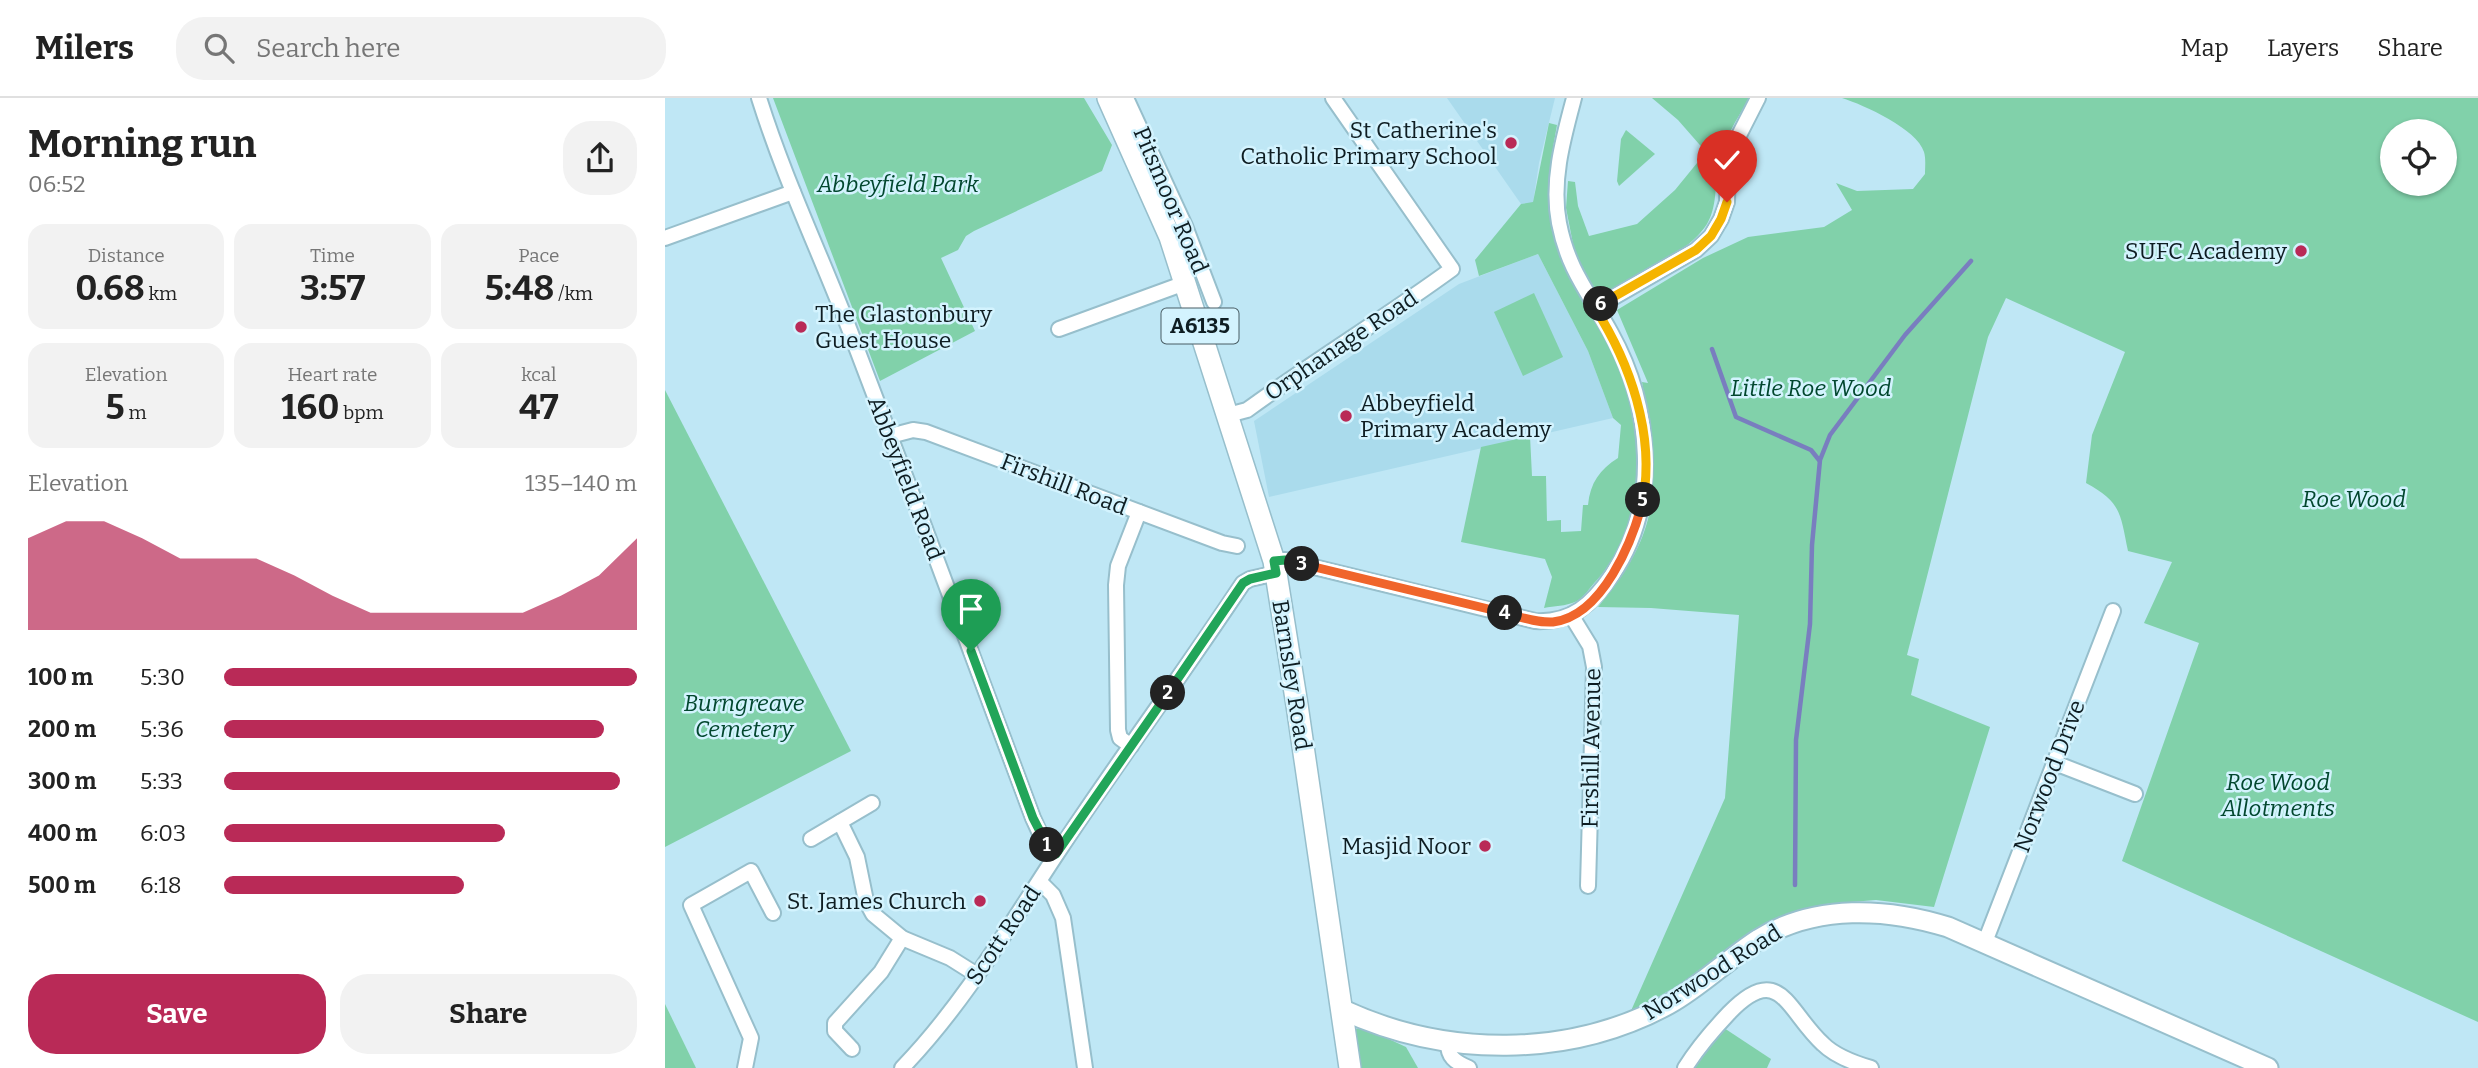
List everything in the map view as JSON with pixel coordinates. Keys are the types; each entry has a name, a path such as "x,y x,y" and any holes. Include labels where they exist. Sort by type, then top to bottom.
{"main road":[{"name":"Barnsley Road","path":"1108,98 1170,237 1275,567 1350,1068"}],"street":[{"name":"Abbeyfield Road","path":"759,98 793,192 890,436 1033,818 1043,840 1056,854"},
{"name":"Pitsmoor Road","path":"1126,98 1185,226 1214,302"},
{"name":"Orphanage Road","path":"1228,415 1247,410 1452,269 1333,98"},
{"path":"1275,567 1285,560 1297,562 1535,621 1552,622 1571,615 1595,597 1619,565 1631,541 1644,496 1645,465 1640,415 1623,356 1571,266 1563,242 1556,200 1558,166 1574,98"},
{"path":"1595,308 1696,250 1711,236 1727,202 1728,165 1733,146 1758,98"},
{"path":"665,238 793,192"},
{"path":"1059,329 1185,283"},
{"name":"Firshill Road","path":"890,436 913,430 926,432 1237,547"},
{"path":"1131,746 1120,738 1118,730 1117,585 1118,566 1139,512"},
{"name":"Scott Road","path":"902,1068 944,1020 977,975 1056,854 1243,583 1275,567"},
{"name":"Norwood Drive","path":"1985,942 2113,611"},
{"name":"Firshill Avenue","path":"1571,615 1590,646 1594,667 1588,886"},
{"path":"2055,763 2135,794"},
{"path":"811,839 872,803"},
{"path":"840,822 857,857 866,901 873,914 902,938 950,958 977,975"},
{"path":"745,1068 751,1038 691,905 751,871 773,913"},
{"path":"1040,882 1053,895 1063,918 1086,1068"},
{"name":"Norwood Road","path":"1342,1010 1399,1032 1447,1041 1520,1045 1601,1034 1671,1002 1779,928 1805,918 1833,914 1885,914 1917,917 1948,927 2268,1068"},
{"path":"852,1049 835,1031 835,1023 881,972 902,938"},
{"path":"1685,1068 1706,1037 1746,996 1759,990 1773,991 1784,998 1822,1043 1837,1054 1870,1068"},
{"path":"1447,1041 1447,1052 1451,1058 1469,1068"}],"shaded area":[{"name":"St Catherine's Catholic Primary School","path":"1447,98 1555,98 1539,163 1533,203 1521,204"},
{"path":"1538,254 1588,351 1613,418 1269,497 1254,421 1459,284"}],"green space":[{"name":"Abbeyfield Park","path":"773,98 1084,98 1112,145 1102,171 974,231 966,236 958,250 941,258 975,331 880,381"},
{"path":"1652,98 1749,98 1723,148 1714,203 1707,224 1699,235 1674,255 1643,274 1600,294 1589,288 1575,254 1566,208 1568,181 1575,182 1578,206 1589,236 1637,224 1675,190 1706,152 1678,120"},
{"path":"1842,98 2478,98 2478,1022 2122,861 2199,643 2144,623 2172,562 2128,551 2121,518 2113,503 2086,483 2092,435 2125,352 2006,298 1988,337 1907,655 1919,659 1911,695 1990,727 1934,907 1876,900 1826,904 1771,921 1720,954 1691,978 1630,1013 1725,798 1739,615 1598,607 1636,551 1646,526 1653,475 1642,382 1648,383 1617,310 1703,258 1748,237 1824,227 1852,210 1836,183 1857,191 1913,189 1925,174 1925,154 1911,135 1876,112"},
{"path":"1549,123 1557,125 1549,191 1553,230 1569,274 1608,337 1622,371 1631,401 1637,465 1635,496 1627,527 1615,555 1578,600 1544,608 1552,577 1545,559 1461,542 1481,447 1530,436 1532,476 1546,476 1547,521 1561,520 1561,532 1581,531 1583,505 1588,505 1594,483 1601,472 1618,458 1621,425 1613,418 1588,351 1538,254 1479,276 1475,260 1521,204 1533,202"},
{"path":"1626,130 1655,154 1619,186 1617,181 1621,139"},
{"path":"1534,293 1563,357 1523,376 1494,312"},
{"name":"Burngreave Cemetery","path":"665,390 851,751 665,847"},
{"path":"665,1004 696,1068 665,1068"},
{"path":"1365,1028 1406,1047 1418,1068 1357,1068 1355,1029"},
{"path":"1724,1028 1771,1059 1767,1068 1685,1068"}],"waterway":[{"path":"1795,885 1796,740 1810,624 1812,545 1820,460 1830,435 1905,335 1971,261"},
{"path":"1712,349 1736,417 1811,450 1819,460"}],"place":[{"name":"St Catherine's Catholic Primary School","path":"1511,143"},
{"name":"SUFC Academy","path":"2301,251"},
{"name":"The Glastonbury Guest House","path":"801,327"},
{"name":"Abbeyfield Primary Academy","path":"1346,416"},
{"name":"Masjid Noor","path":"1485,846"},
{"name":"St. James Church","path":"980,901"}],"route":[{"path":"971,651 1033,818 1043,840 1056,854 1243,583 1276,573 1274,561 1285,560 1358,576 1535,621 1552,622 1571,615 1595,597 1619,565 1631,541 1644,496 1643,437 1631,380 1623,356 1595,308 1696,250 1711,236 1727,202"}],"park label":[{"name":"Little Roe Wood","path":"1811,388"},
{"name":"Roe Wood","path":"2354,499"},
{"name":"Roe Wood Allotments","path":"2278,795"}]}
